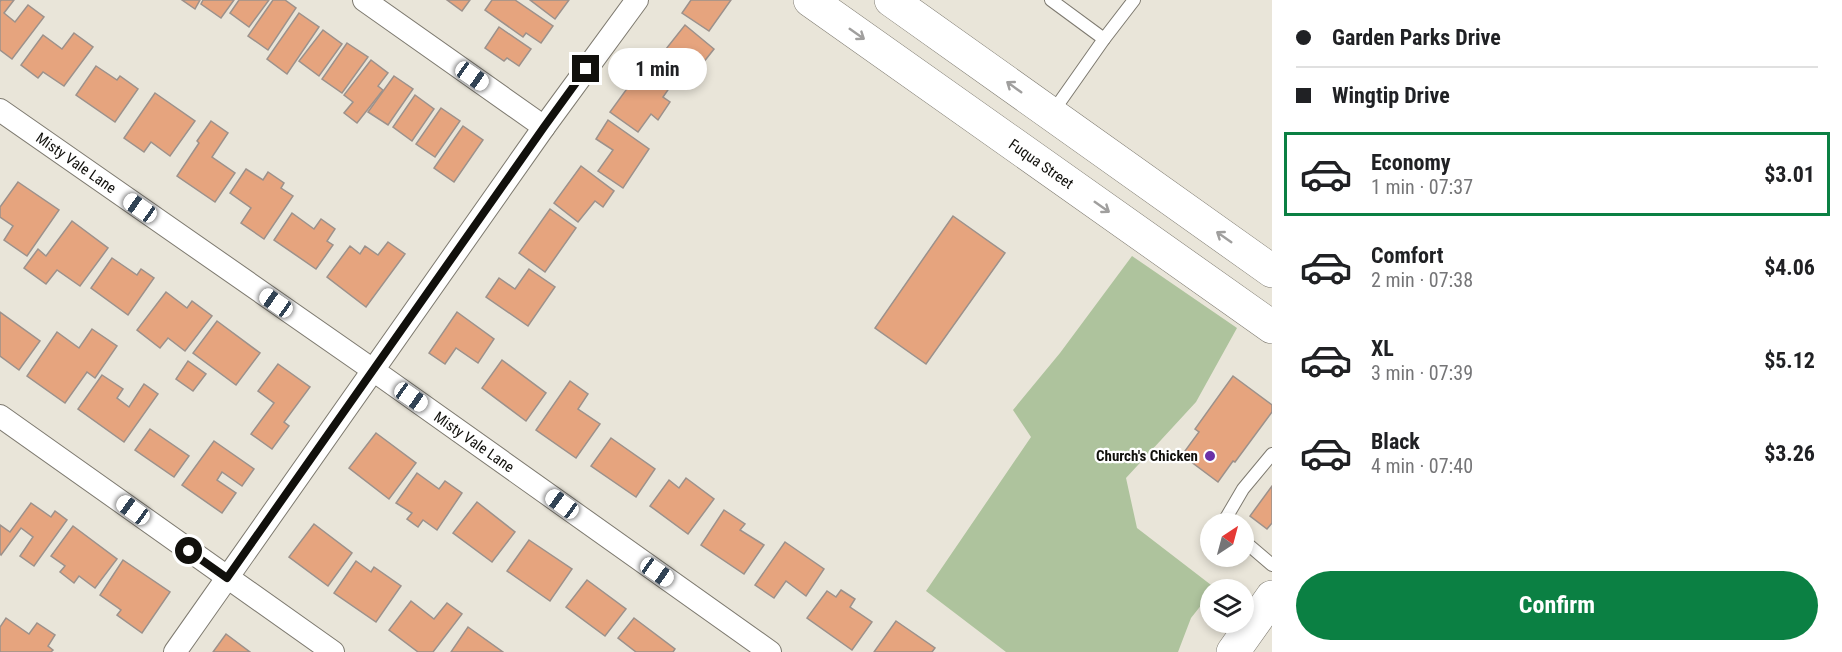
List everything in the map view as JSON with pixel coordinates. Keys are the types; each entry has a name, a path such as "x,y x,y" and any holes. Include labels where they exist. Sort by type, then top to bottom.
{"main road":[{"name":"Fuqua Street","path":"810,0 1272,327"},
{"path":"891,0 1272,271"},
{"path":"1025,152 1052,114"},
{"path":"1233,652 1272,597"}],"street":[{"path":"364,0 544,127"},
{"path":"175,652 544,127 637,0"},
{"name":"Misty Vale Lane","path":"0,110 373,370 770,652"},
{"path":"0,416 333,652"}],"lane":[{"path":"1051,0 1104,39"},
{"path":"1052,114 1134,0"},
{"path":"1229,513 1272,454"},
{"path":"1254,550 1272,565"}],"green space":[{"path":"1132,256 1237,328 1196,402 1126,478 1137,528 1203,579 1200,579 1200,607 1191,618 1178,652 1006,652 926,591 1031,437 1013,410 1060,353"}],"building":[{"path":"1,0 14,0 4,13 15,22 28,5 44,17 12,59 0,50"},
{"path":"182,0 200,0 195,9"},
{"path":"203,0 234,0 221,18 201,4"},
{"path":"239,0 269,0 249,27 230,13"},
{"path":"273,0 285,0 296,8 268,50 248,36"},
{"path":"447,0 470,0 462,11"},
{"path":"492,0 515,0 553,26 541,43 526,33 523,37 485,10"},
{"path":"530,0 569,0 555,19"},
{"path":"691,0 731,0 709,31 682,13"},
{"path":"299,13 319,27 287,74 267,59"},
{"path":"685,25 714,49 684,87 654,64"},
{"path":"499,27 531,49 519,66 507,58 504,61 485,48"},
{"path":"323,30 342,44 319,76 299,61"},
{"path":"74,33 93,47 64,86 43,72 38,78 21,65 43,35 62,49"},
{"path":"347,43 368,57 342,93 322,79"},
{"path":"371,60 388,73 378,86 383,90 357,123 344,113 353,102 344,95"},
{"path":"96,66 117,80 120,76 138,89 115,122 76,95"},
{"path":"642,68 670,87 663,97 670,102 658,120 651,114 638,132 610,112"},
{"path":"394,76 413,89 388,125 368,112"},
{"path":"155,93 195,121 170,156 151,142 144,152 124,138"},
{"path":"415,95 434,109 412,141 393,127"},
{"path":"441,108 460,121 435,157 416,144"},
{"path":"608,120 649,149 623,188 598,171 613,150 596,139"},
{"path":"211,121 228,133 212,157 235,173 215,202 177,176"},
{"path":"463,126 483,140 454,182 434,168"},
{"path":"581,166 614,191 603,207 595,201 578,222 554,203"},
{"path":"246,169 263,180 268,172 284,183 281,188 293,196 264,239 241,223 251,208 230,193"},
{"path":"18,182 59,210 27,256 4,240 13,226 0,217 0,207"},
{"path":"550,209 576,228 545,272 519,253"},
{"path":"292,213 314,229 321,219 335,229 327,241 333,245 316,269 274,240"},
{"path":"953,216 1005,253 926,364 875,328"},
{"path":"72,221 108,248 80,286 57,270 46,284 24,268 38,249 46,256"},
{"path":"388,242 405,254 366,307 327,277 350,246 360,254 365,246 378,255"},
{"path":"112,258 137,275 141,269 154,278 128,315 91,288"},
{"path":"529,269 555,287 528,326 486,297 499,278 515,289"},
{"path":"166,292 187,308 192,301 212,316 185,351 168,338 160,348 137,330"},
{"path":"0,312 40,341 19,370 0,356"},
{"path":"457,312 494,339 478,363 456,348 445,364 429,353"},
{"path":"217,321 260,353 236,385 193,353"},
{"path":"92,329 117,346 95,378 87,372 65,403 27,376 57,332 79,348"},
{"path":"502,360 546,393 526,421 482,388"},
{"path":"188,361 206,374 193,391 176,379"},
{"path":"278,364 310,387 284,422 289,426 272,449 251,434 274,403 258,391"},
{"path":"102,375 123,389 117,398 129,407 144,384 158,394 124,442 78,409"},
{"path":"1233,376 1272,405 1272,412 1218,482 1182,455 1199,432 1195,429"},
{"path":"570,381 588,394 578,409 600,424 576,458 536,430"},
{"path":"150,429 189,456 174,477 135,450"},
{"path":"376,433 416,463 389,499 349,468"},
{"path":"611,438 655,469 636,497 591,466"},
{"path":"214,441 254,469 242,486 222,472 217,480 236,493 222,513 182,485"},
{"path":"417,473 439,489 445,481 462,493 437,530 423,520 418,527 407,519 412,513 396,503"},
{"path":"686,478 714,499 688,534 650,506 669,480 679,488"},
{"path":"1272,486 1272,523 1267,529 1254,519 1252,513"},
{"path":"477,502 515,532 492,562 453,533"},
{"path":"31,503 51,517 55,511 67,520 34,566 20,556 33,537 21,528 0,554 0,525 10,532"},
{"path":"724,510 745,524 740,530 764,545 744,574 701,545"},
{"path":"314,524 352,553 328,586 289,557"},
{"path":"73,526 117,559 95,588 79,576 74,583 60,572 65,566 51,556"},
{"path":"529,540 572,569 550,601 507,571"},
{"path":"785,542 824,569 806,596 786,581 774,598 755,585"},
{"path":"123,560 170,592 142,633 117,615 121,610 100,595"},
{"path":"356,561 371,572 374,567 401,586 376,622 334,593"},
{"path":"587,580 626,609 605,636 566,607"},
{"path":"841,590 855,599 850,607 872,622 852,650 807,618 827,591 836,597"},
{"path":"411,601 434,619 447,603 462,614 433,652 418,652 389,630"},
{"path":"6,618 29,634 37,623 55,635 48,646 53,650 51,652 0,652 0,627"},
{"path":"634,618 675,649 673,652 636,652 618,638"},
{"path":"896,621 935,648 932,652 874,652"},
{"path":"468,627 503,652 451,652"},
{"path":"226,634 250,652 213,652"}],"place":[{"name":"Church's Chicken","path":"1210,456"}],"route":[{"path":"189,551 227,578 586,69"}]}
